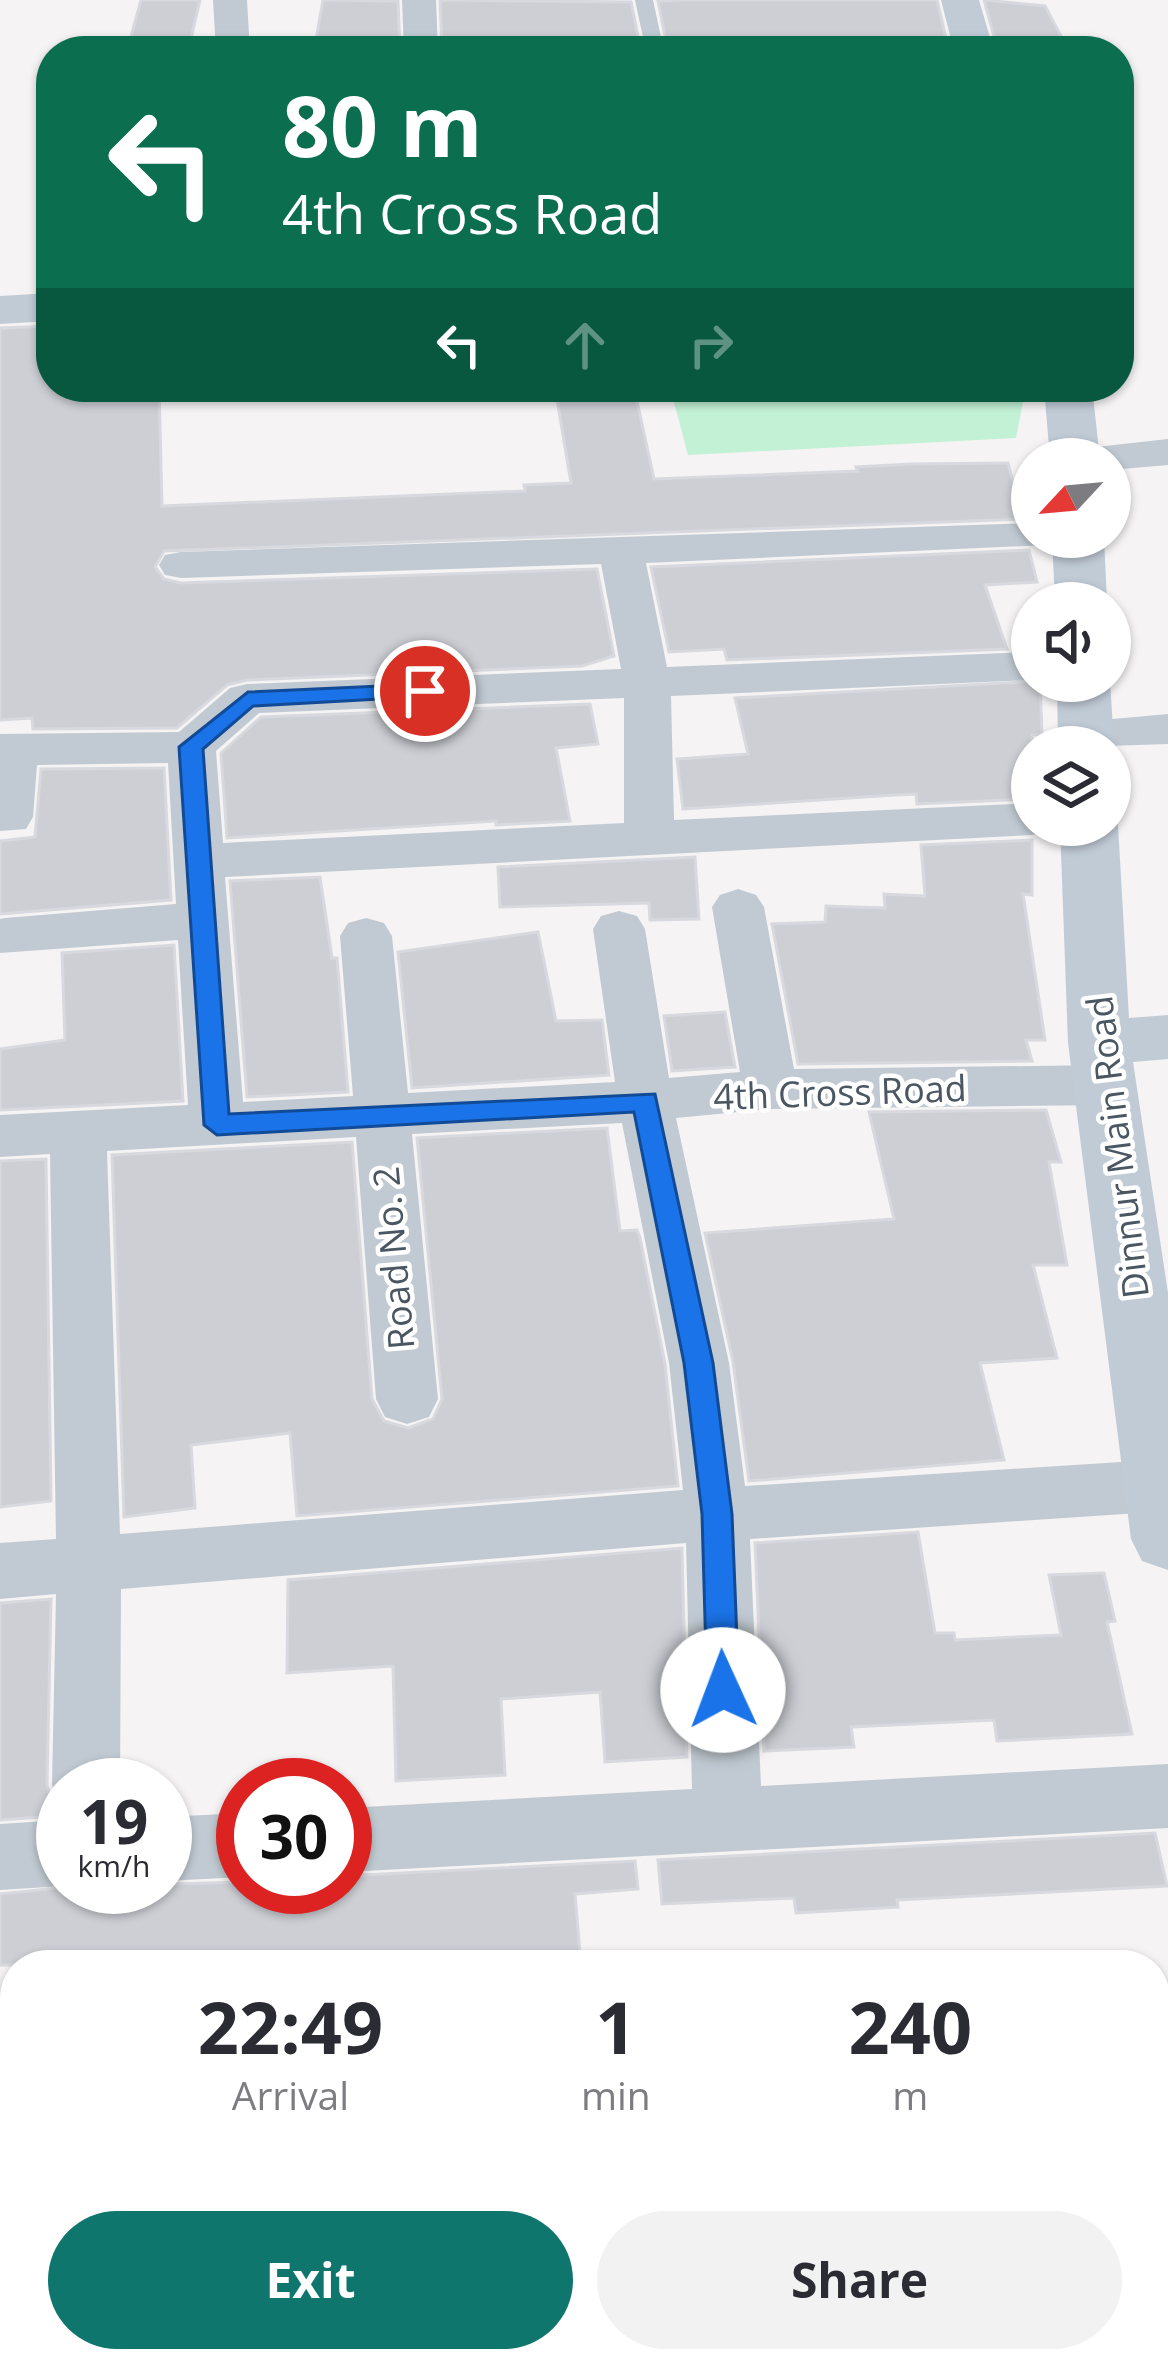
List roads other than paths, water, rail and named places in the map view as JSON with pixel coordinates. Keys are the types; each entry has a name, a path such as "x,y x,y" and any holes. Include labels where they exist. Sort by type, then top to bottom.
{"main road":[{"path":"960,0 970,36"},
{"path":"0,310 36,308"},
{"path":"1069,402 1073,438"},
{"name":"Dinnur Main Road","path":"1090,846 1101,1045 1149,1263 1165,1503"},
{"path":"1101,1045 1168,1000"},
{"path":"1101,1045 1168,1036"}],"street":[{"path":"230,0 232,36"},
{"path":"419,0 420,36"},
{"path":"1131,455 1168,452"},
{"path":"181,565 1011,537"},
{"path":"621,550 647,682 649,838"},
{"path":"8,817 7,750 191,747 248,699 1011,667"},
{"path":"1085,721 1168,729"},
{"path":"191,747 217,1125"},
{"path":"199,861 1011,820"},
{"path":"738,907 770,1089"},
{"path":"5,936 202,920"},
{"path":"619,929 645,1101 699,1363 717,1514 728,1822"},
{"name":"Road No. 2","path":"366,936 406,1399"},
{"name":"4th Cross Road","path":"0,1136 645,1101 1101,1045"},
{"path":"78,1132 89,1562 86,1758"},
{"path":"0,1571 717,1514 1165,1503"},
{"path":"372,1839 1168,1796"},
{"path":"0,1857 36,1855"}],"lane":[{"path":"644,0 652,36"}]}
